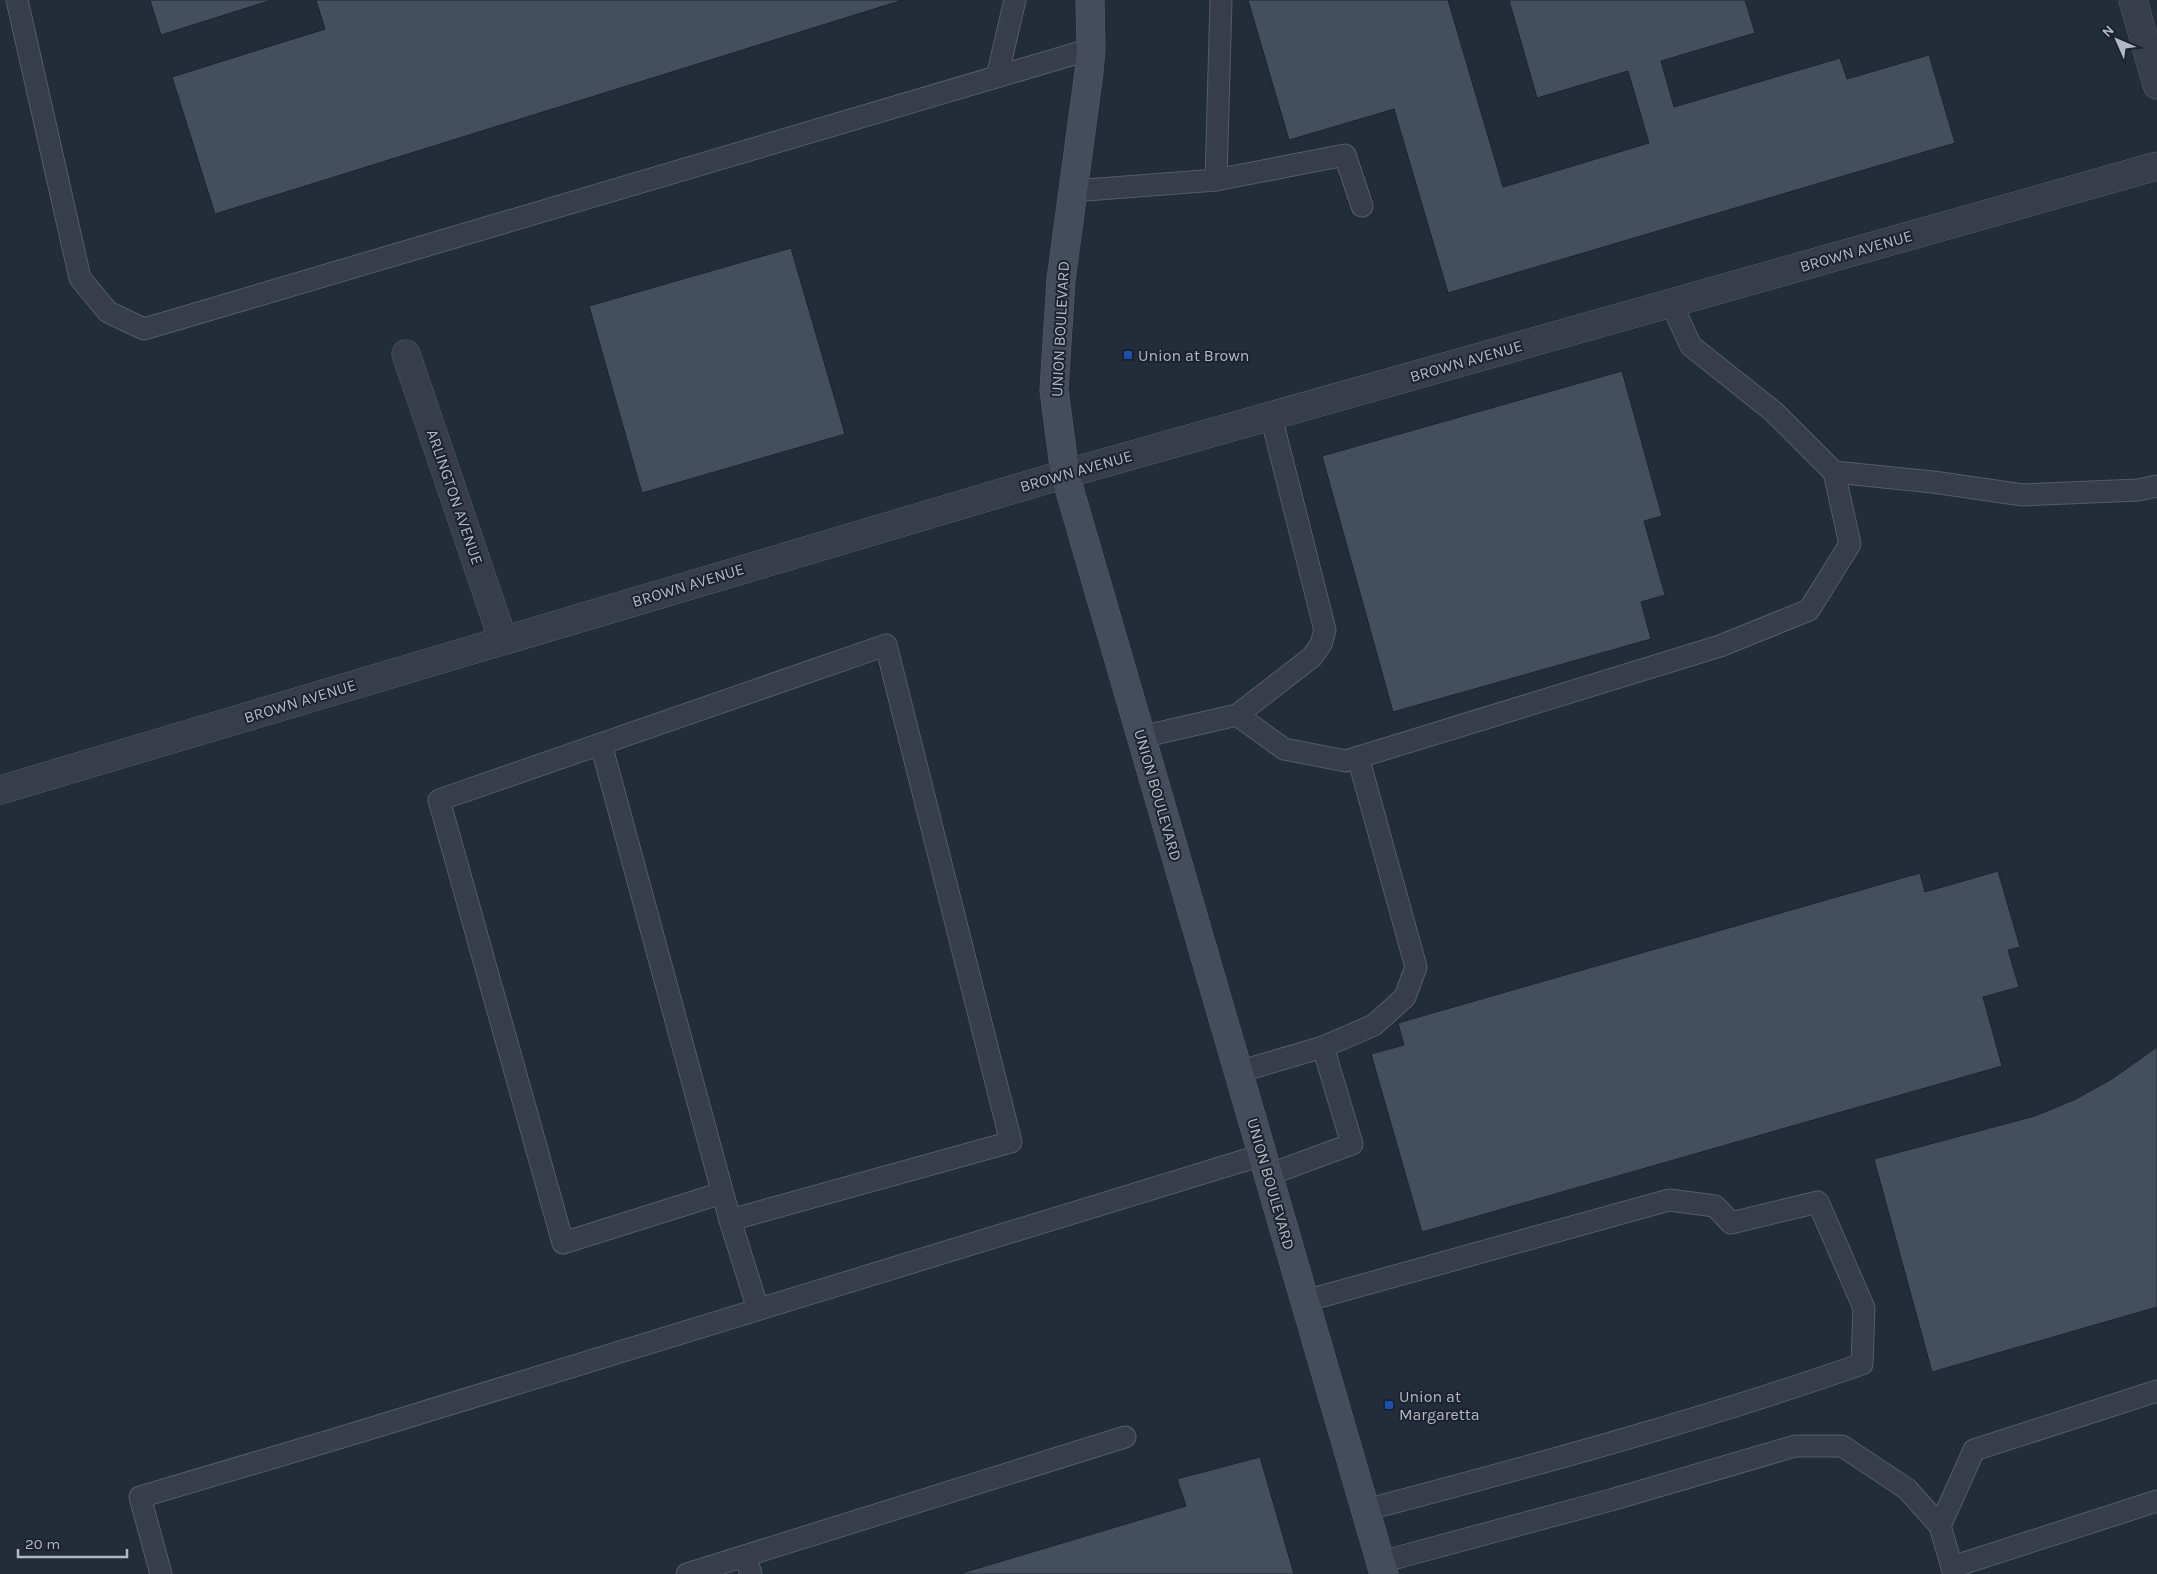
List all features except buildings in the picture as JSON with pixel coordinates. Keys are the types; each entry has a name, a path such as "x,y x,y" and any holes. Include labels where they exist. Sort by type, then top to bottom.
{"main road":[{"name":"UNION BOULEVARD","path":"1090,0 1091,49 1061,280 1054,390 1065,474 1382,1568"}],"street":[{"path":"2133,0 2157,85"},
{"name":"BROWN AVENUE","path":"0,790 1065,474 2157,166"},
{"name":"ARLINGTON AVENUE","path":"406,354 503,640"}],"lane":[{"path":"16,0 80,278 108,312 144,329 1091,49"},
{"path":"997,77 1014,0"},
{"path":"1216,180 1221,0"},
{"path":"1073,191 1216,180 1345,155 1362,206"},
{"path":"1237,715 1284,749 1346,761 1720,646 1809,610 1850,544 1834,472 1774,412 1691,346 1671,303"},
{"path":"1142,737 1237,715 1312,658 1321,644 1325,630 1271,416"},
{"path":"1834,472 1934,482 2023,495 2138,490 2157,486"},
{"path":"722,1193 563,1243 439,800 886,645 1011,1142 730,1220"},
{"path":"601,744 722,1193 758,1309"},
{"path":"1238,1072 1323,1047 1374,1025 1405,997 1416,967 1358,757"},
{"path":"161,1574 140,1497 349,1435 758,1309 1265,1165 1352,1144 1323,1047"},
{"path":"1305,1301 1669,1200 1715,1206 1731,1223 1818,1202 1864,1308 1862,1364 1767,1398 1365,1510"},
{"path":"1940,1526 1974,1450 2157,1391"},
{"path":"687,1574 748,1565 1125,1437"},
{"path":"1382,1568 1795,1446 1842,1446 1907,1489 1940,1526 1953,1570 2157,1501"}],"place":[{"name":"Union at Brown","path":"1128,355"},
{"name":"Union at Margaretta","path":"1389,1405"}]}
